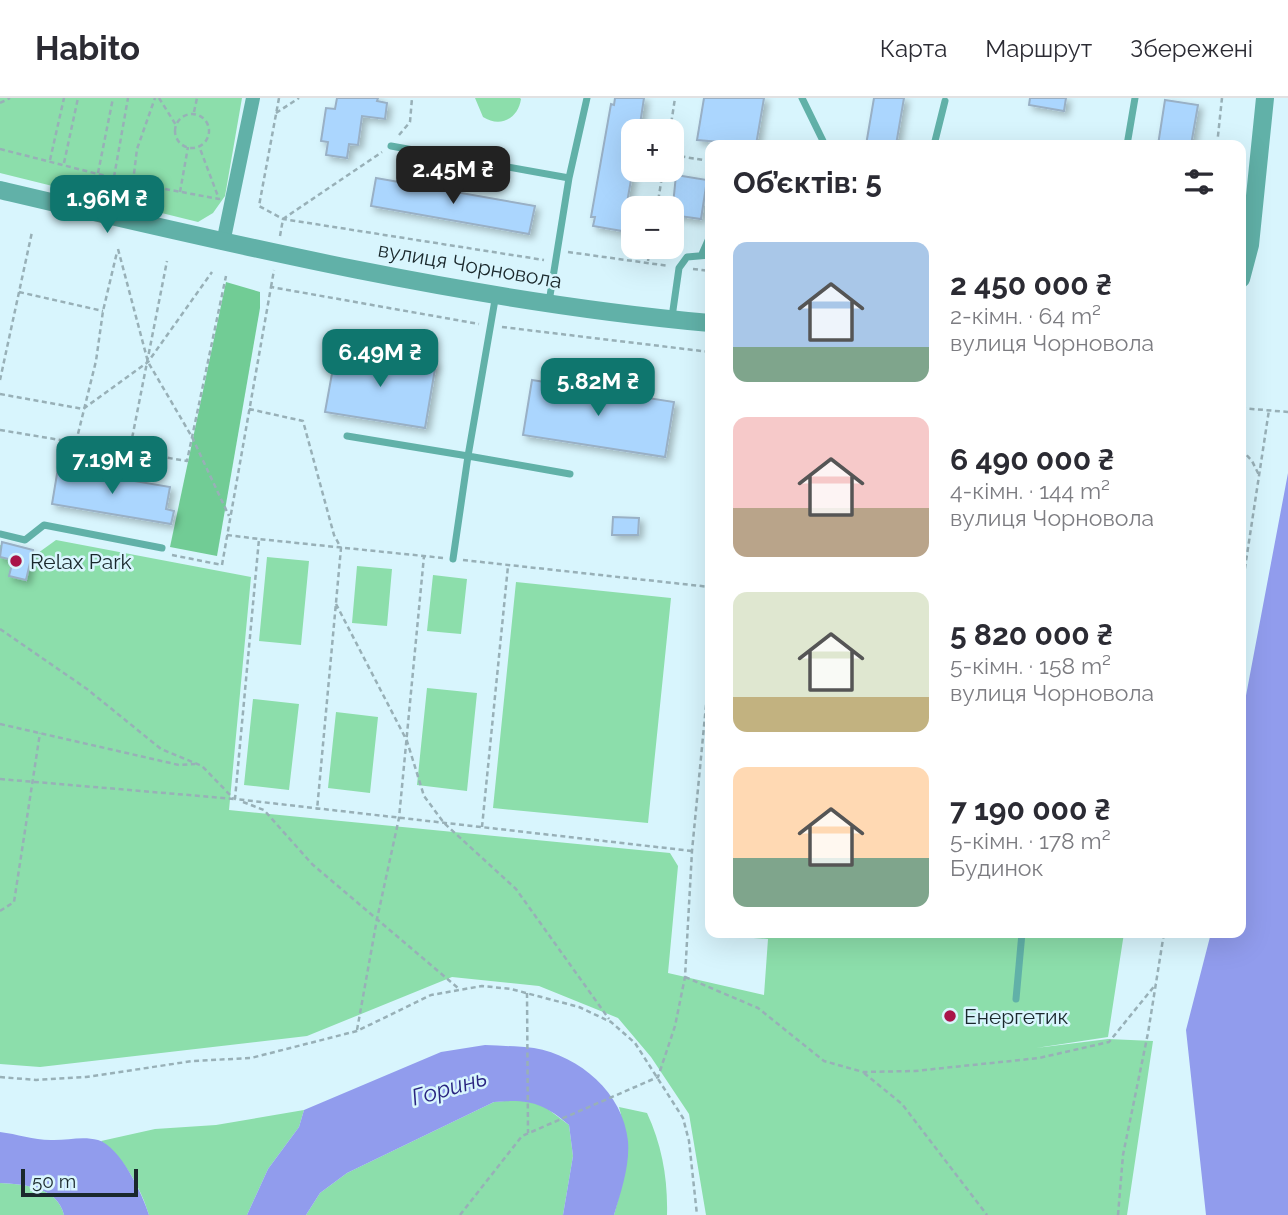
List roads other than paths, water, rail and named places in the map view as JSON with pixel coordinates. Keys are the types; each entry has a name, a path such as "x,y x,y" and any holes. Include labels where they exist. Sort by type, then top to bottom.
{"street":[{"path":"223,243 253,98"},
{"path":"1246,262 1251,245 1265,98"},
{"name":"вулиця Чорновола","path":"0,190 277,254 496,294 705,322"}],"lane":[{"path":"549,302 569,178 587,98"},
{"path":"802,98 823,140"},
{"path":"1128,140 1135,98"},
{"path":"935,140 945,101"},
{"path":"391,146 569,178"},
{"path":"672,319 680,268 687,257 705,255"},
{"path":"453,559 496,294"},
{"path":"347,436 570,474"},
{"path":"0,534 25,540 44,525 162,548"},
{"path":"1016,999 1022,938"}],"water":[{"path":"1288,473 1288,1215 1206,1215 1186,1030 1210,938 1246,938 1246,696"},
{"name":"Горинь","path":"485,1045 534,1048 551,1052 583,1068 608,1093 618,1107 628,1141 626,1169 614,1215 563,1215 573,1156 569,1125 543,1107 526,1102 506,1101 494,1102 347,1173 320,1193 306,1215 247,1215 268,1169 299,1127 304,1110 441,1052"},
{"path":"0,1132 47,1140 92,1139 106,1144 130,1172 149,1215 64,1215 55,1198 47,1193 29,1186 0,1183"}],"place":[{"name":"Relax Park","path":"16,561"},
{"name":"Енергетик","path":"950,1016"}]}
